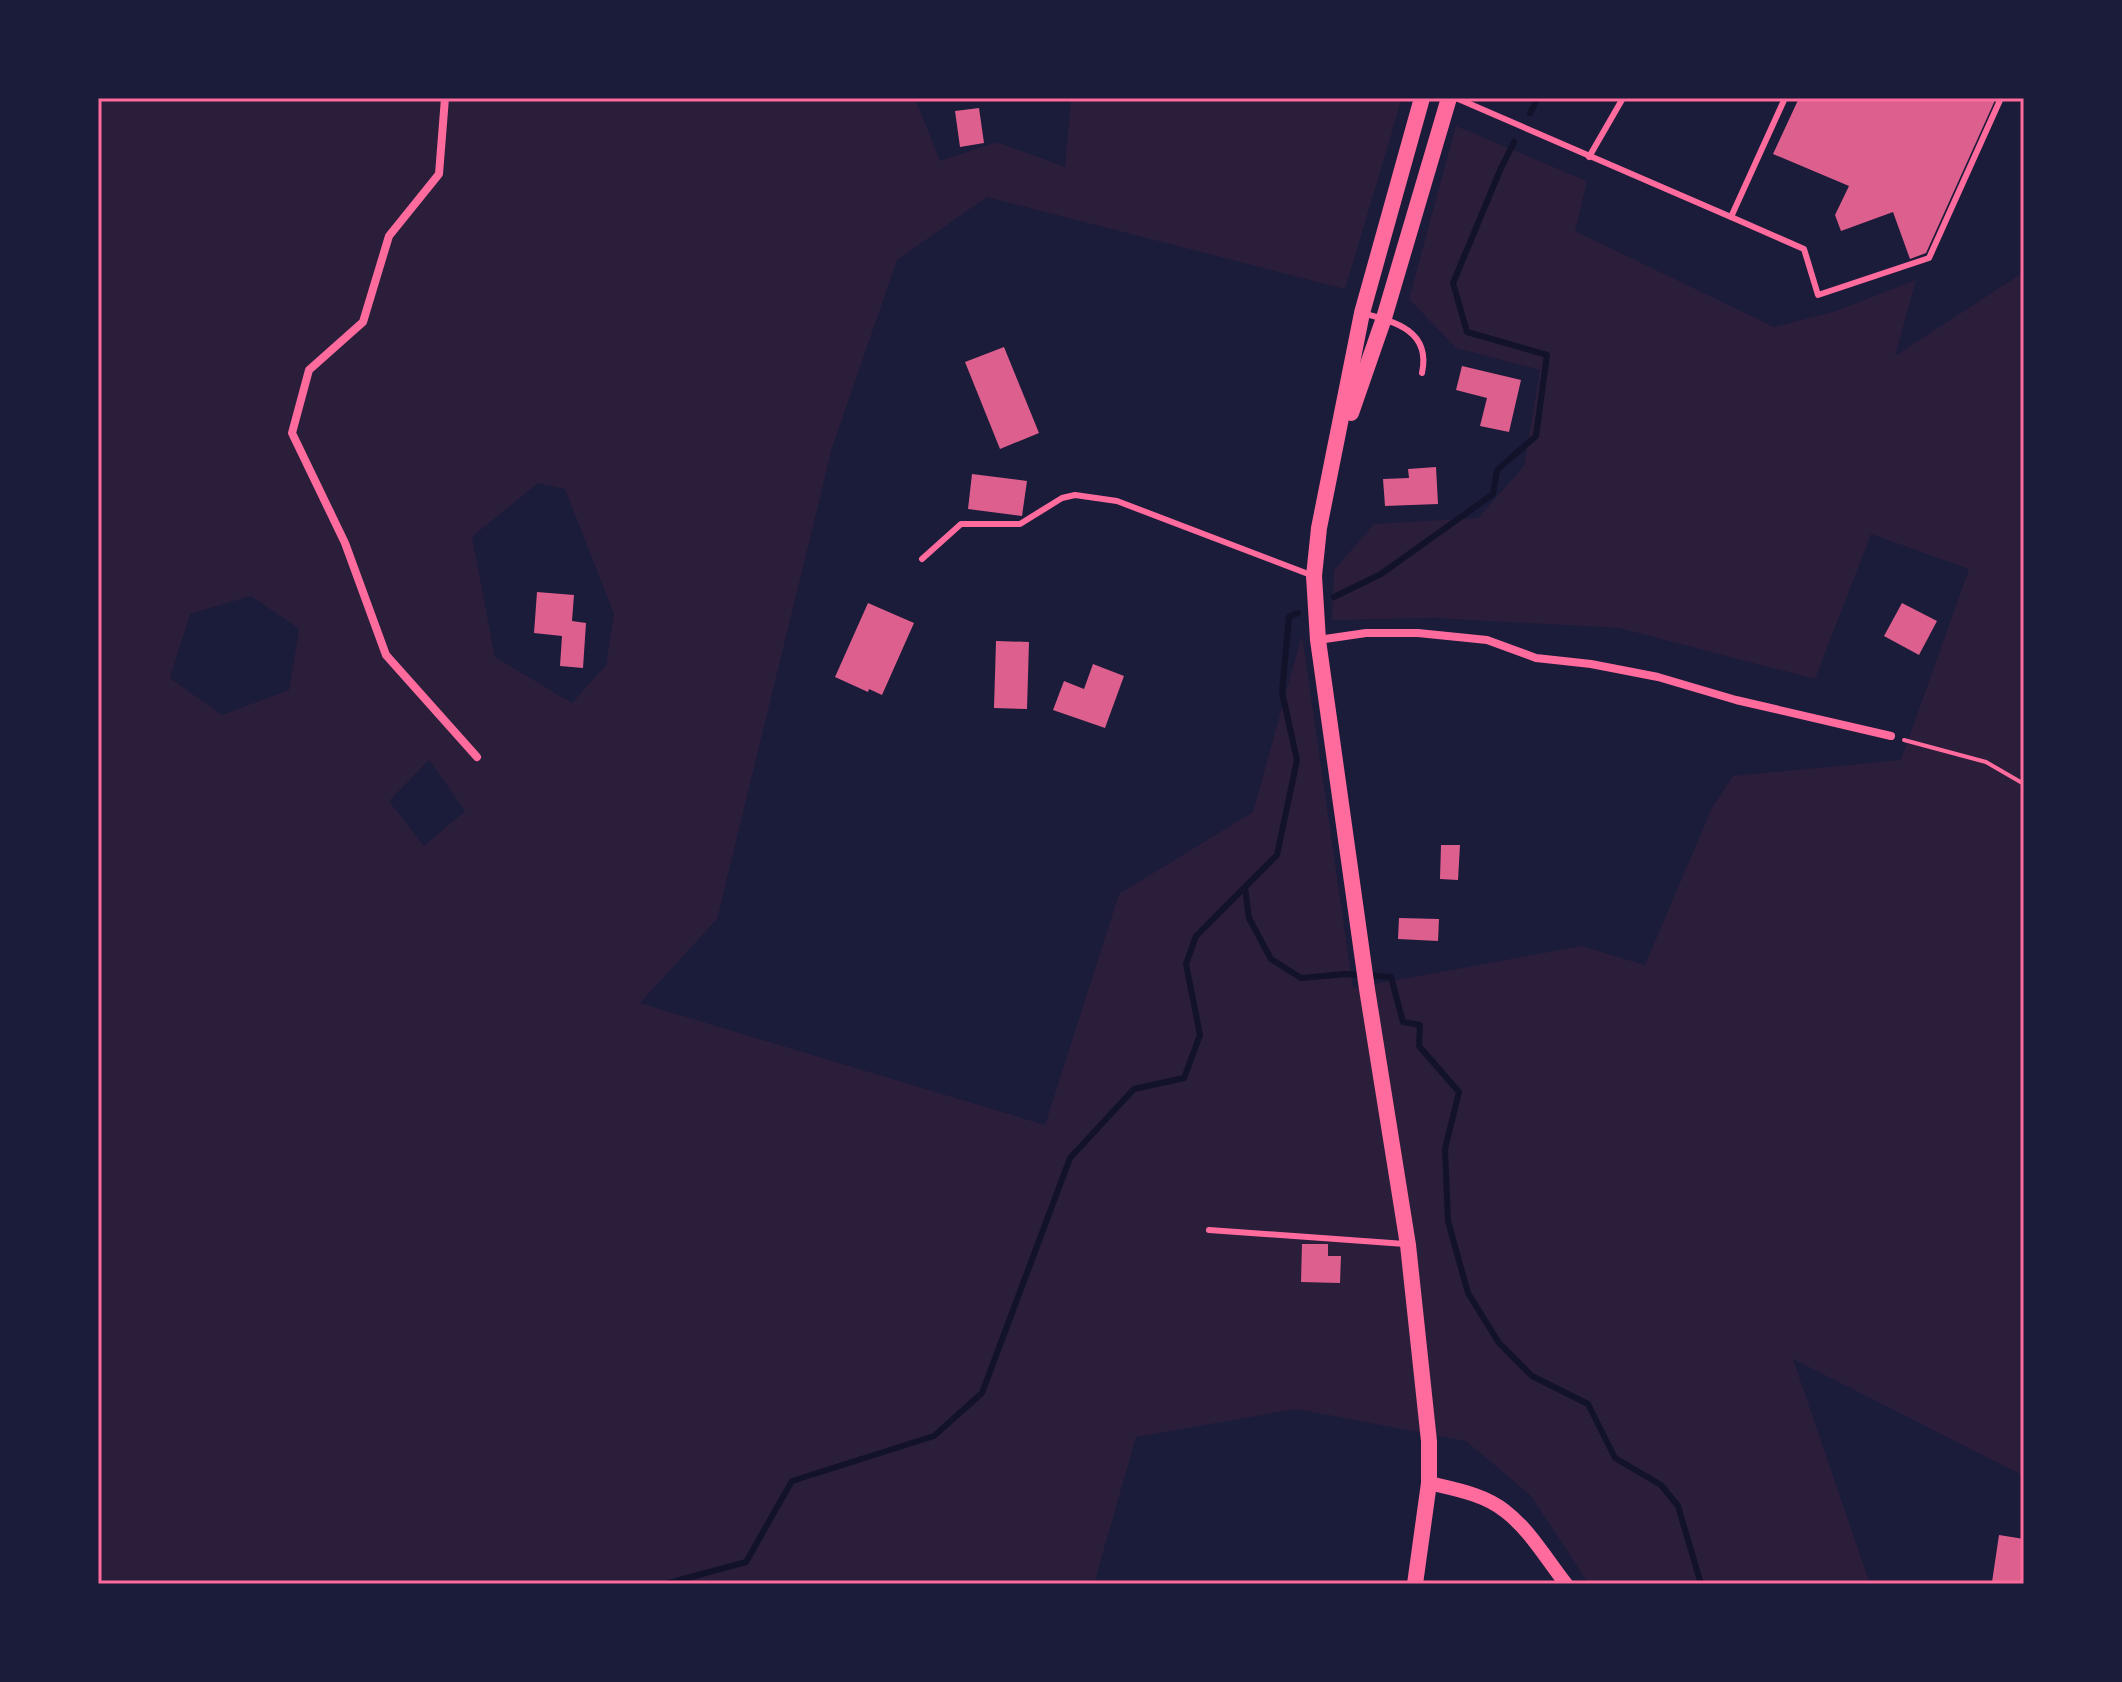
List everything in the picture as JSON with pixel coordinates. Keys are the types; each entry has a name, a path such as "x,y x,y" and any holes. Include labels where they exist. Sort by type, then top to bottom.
{"main road":[{"path":"1415,1584 1429,1483 1429,1441 1408,1245 1363,962 1318,640 1314,576 1319,528 1362,313 1422,98"},
{"path":"1330,471 1384,318 1449,98"}],"street":[{"path":"445,98 439,174 389,236 363,322 309,370 292,433 345,543 386,655 477,757"},
{"path":"1318,640 1366,633 1418,633 1487,640 1536,658 1591,664 1658,677 1736,700 1891,736"},
{"path":"1429,1483 1468,1492 1505,1510 1533,1540 1566,1584"}],"lane":[{"path":"1456,98 1804,249 1818,295 1929,258 2001,98"},
{"path":"1589,157 1623,98"},
{"path":"1731,217 1785,98"},
{"path":"1362,313 1384,318 1415,333 1426,356 1422,373"},
{"path":"922,559 961,524 1020,524 1062,498 1075,495 1117,501 1314,576"},
{"path":"1209,1230 1408,1245"}],"path":[{"path":"1891,736 1986,762 2024,784"}],"shaded area":[{"path":"98,98 915,98 940,161 997,142 1065,167 1071,98 1402,98 1345,289 987,197 897,260 832,448 717,919 640,1003 1045,1125 1119,894 1253,812 1302,635 1353,988 1581,946 1645,965 1712,808 1733,776 1901,760 1969,569 1871,534 1815,679 1619,628 1435,618 1332,620 1334,570 1374,524 1478,518 1524,466 1540,370 1456,348 1409,299 1456,126 1587,181 1575,231 1774,327 1836,311 1916,280 1895,356 2024,272 2024,1476 1793,1359 1870,1584 1589,1584 1531,1496 1466,1441 1296,1409 1136,1437 1094,1584 98,1584","holes":["538,483 565,489 614,614 606,665 572,703 495,657 472,537","251,596 299,629 289,690 222,715 170,678 190,614","429,760 465,811 424,846 389,801"]}],"building":[{"path":"1799,98 1996,98 1926,253 1910,259 1893,212 1841,231 1835,215 1849,186 1773,154"},
{"path":"979,108 984,143 960,147 955,111"},
{"path":"1004,347 1039,433 1000,449 965,362"},
{"path":"1462,366 1521,380 1509,432 1480,426 1487,398 1456,390"},
{"path":"1436,467 1438,504 1385,506 1383,479 1409,478 1408,469"},
{"path":"972,474 1027,481 1022,516 968,509"},
{"path":"537,592 574,595 572,621 586,623 583,668 560,666 562,636 534,633"},
{"path":"868,603 914,623 882,695 835,677"},
{"path":"1902,603 1937,621 1919,655 1884,636"},
{"path":"996,641 1029,642 1027,709 994,708"},
{"path":"1093,664 1124,676 1105,728 1053,710 1064,681 1084,689"},
{"path":"1441,845 1460,845 1458,880 1440,879"},
{"path":"1399,918 1439,919 1438,941 1398,939"},
{"path":"1302,1244 1328,1244 1328,1256 1341,1256 1340,1283 1301,1282"},
{"path":"1999,1535 2024,1539 2024,1584 1992,1582"}],"waterway":[{"path":"1530,113 1538,98"},
{"path":"1334,597 1381,574 1493,494 1497,470 1536,436 1547,355 1467,332 1453,283 1514,142"},
{"path":"665,1584 746,1562 792,1481 934,1436 982,1393 1070,1158 1134,1089 1184,1078 1200,1035 1186,964 1196,936 1277,855 1297,760 1282,692 1289,617 1298,613"},
{"path":"1245,888 1249,918 1271,959 1301,978 1346,974 1391,977 1403,1022 1420,1025 1419,1046 1459,1092 1445,1149 1448,1221 1468,1293 1499,1343 1532,1376 1588,1404 1615,1458 1661,1485 1678,1506 1701,1584"}]}
